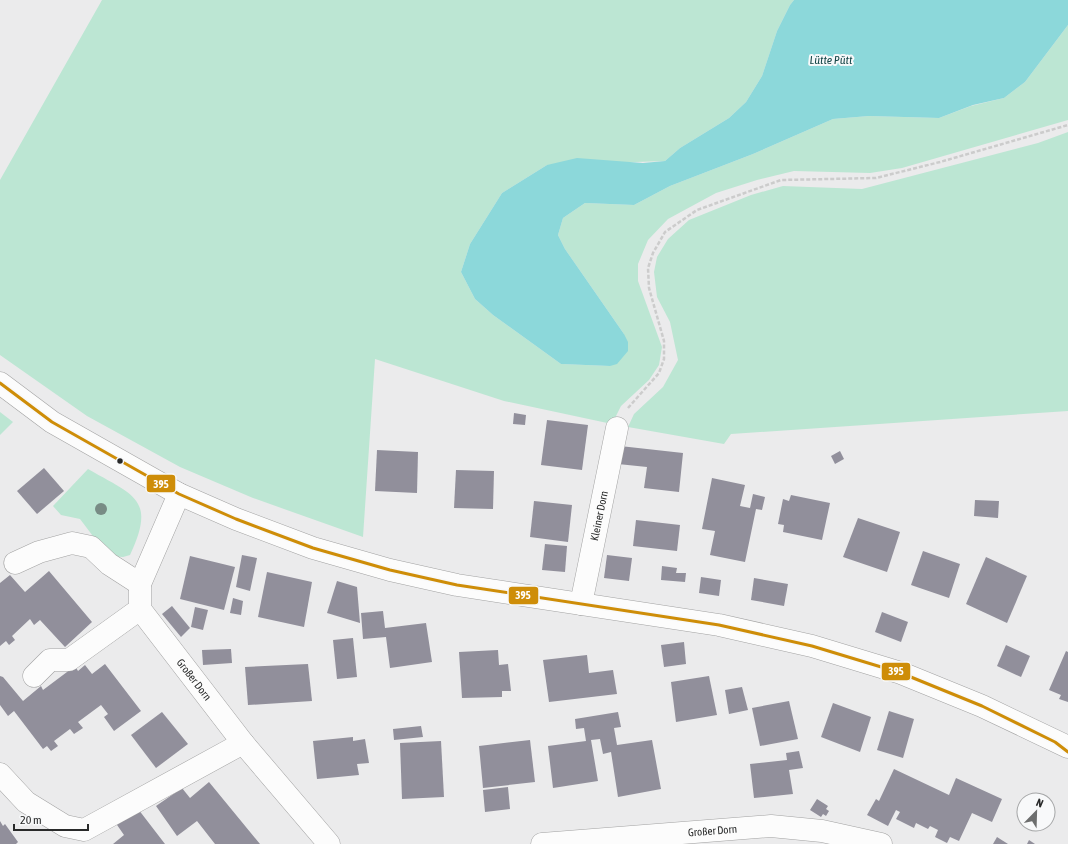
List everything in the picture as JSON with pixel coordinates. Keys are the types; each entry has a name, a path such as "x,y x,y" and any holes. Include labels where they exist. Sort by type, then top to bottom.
{"main road":[{"path":"0,383 52,422 180,494 236,519 313,548 390,570 457,585 719,625 812,646 901,673 982,706 1064,747"},
{"name":"Kleiner Dorn","path":"581,604 617,428"},
{"path":"34,676 50,660 69,660 140,609 140,584 180,494"},
{"path":"15,563 39,552 72,544 91,547 109,564 140,584"},
{"name":"Großer Dorn","path":"140,609 243,743 329,844"},
{"path":"0,774 26,802 65,826 84,830 243,743"},
{"name":"Großer Dorn","path":"542,844 771,826 822,831 881,844"}],"path":[{"path":"617,428 628,408 659,373 664,359 664,342 649,288 648,268 653,253 665,232 682,220 697,210 726,198 781,180 876,178 940,162 1068,125"}],"green space":[{"path":"102,0 794,0 777,31 762,76 746,102 729,118 680,148 665,161 547,165 502,193 470,244 461,272 475,299 493,315 561,364 610,366 624,334 565,249 558,235 563,218 585,203 634,205 670,186 753,154 833,119 869,116 939,118 971,106 1004,98 1025,82 1068,25 1068,120 902,168 870,173 794,171 757,180 716,193 668,219 648,240 638,264 638,281 662,347 659,365 649,380 621,406 612,424 504,401 375,359 363,537 253,498 180,467 87,416 0,355 0,180"},
{"path":"1068,132 1068,411 731,434 724,444 628,427 634,414 663,387 678,360 670,322 657,297 654,272 657,257 668,239 689,220 751,195 783,186 862,189 1038,143"},
{"path":"0,412 13,422 0,435"},
{"path":"88,469 129,493 141,510 141,522 138,536 130,555 123,557 108,556 80,519 61,515 53,506"}],"water":[{"name":"Lütte Pütt","path":"794,0 1068,0 1068,25 1025,82 1004,98 973,105 939,118 869,116 833,119 753,154 670,186 634,205 585,203 563,218 558,235 565,249 628,342 628,351 617,364 610,366 561,364 493,315 475,299 461,272 470,244 502,193 547,165 577,158 643,163 665,161 680,148 729,118 746,102 762,76 777,31"}],"building":[{"path":"514,413 526,415 525,425 513,424"},
{"path":"547,420 588,425 582,470 541,465"},
{"path":"620,446 683,453 679,492 644,488 647,467 618,464"},
{"path":"377,450 418,452 417,493 375,491"},
{"path":"840,451 844,459 835,464 831,456"},
{"path":"44,468 64,491 37,514 17,491"},
{"path":"456,470 494,471 493,509 454,508"},
{"path":"712,478 745,485 740,506 750,508 753,494 765,497 762,510 756,509 745,562 710,555 715,531 702,529"},
{"path":"791,495 830,503 822,540 783,532 784,525 778,524 783,499 789,501"},
{"path":"975,500 999,501 998,518 974,516"},
{"path":"534,501 572,505 568,542 530,537"},
{"path":"858,518 900,532 887,572 843,557"},
{"path":"636,520 680,525 677,551 633,546"},
{"path":"545,544 567,546 565,572 542,570"},
{"path":"923,551 960,564 949,598 911,585"},
{"path":"242,555 257,558 250,591 236,587"},
{"path":"607,555 632,558 629,581 604,578"},
{"path":"190,556 235,567 224,610 180,599"},
{"path":"986,557 1027,576 1007,623 966,604"},
{"path":"662,566 677,568 676,573 686,573 685,582 661,580"},
{"path":"49,571 92,622 65,647 40,620 34,625 30,619 12,636 15,640 9,645 6,641 0,646 0,583 10,575 25,592"},
{"path":"267,572 312,582 304,627 258,617"},
{"path":"701,577 721,580 719,596 699,593"},
{"path":"754,578 788,584 784,606 751,600"},
{"path":"337,581 357,587 360,623 327,613"},
{"path":"233,598 243,601 241,615 230,613"},
{"path":"172,606 190,628 181,637 162,614"},
{"path":"195,607 208,610 203,630 191,627"},
{"path":"383,611 385,628 426,623 432,662 390,668 386,637 363,639 361,613"},
{"path":"882,612 908,622 901,642 875,632"},
{"path":"353,638 357,677 337,679 333,640"},
{"path":"684,642 686,664 664,667 661,645"},
{"path":"1006,645 1030,656 1021,677 997,666"},
{"path":"231,649 232,663 203,665 202,650"},
{"path":"498,650 499,665 508,664 511,691 502,691 502,697 462,698 459,652"},
{"path":"1066,651 1068,652 1068,702 1059,699 1061,695 1049,690"},
{"path":"587,655 589,673 613,670 617,694 549,702 543,660"},
{"path":"105,664 141,711 114,731 104,717 108,714 101,705 78,722 83,728 74,734 70,729 54,741 58,746 51,751 47,746 43,749 14,711 8,716 0,705 0,676 3,677 23,701 41,686 43,690 75,666 78,671 85,665 92,674"},
{"path":"308,664 312,701 248,705 245,667"},
{"path":"709,676 717,715 676,722 671,682"},
{"path":"742,687 748,710 729,714 725,690"},
{"path":"789,701 798,739 760,746 752,708"},
{"path":"833,703 871,717 860,752 821,737"},
{"path":"889,711 914,719 903,758 877,750"},
{"path":"162,712 188,744 156,768 131,735"},
{"path":"618,712 621,727 614,728 617,745 652,740 661,789 618,797 611,752 603,754 600,739 591,740 598,781 553,788 548,746 586,741 584,728 576,729 575,719"},
{"path":"421,726 423,737 394,740 393,729"},
{"path":"353,737 353,741 365,739 369,763 357,764 359,775 317,779 313,741"},
{"path":"530,740 535,782 483,788 479,746"},
{"path":"441,741 444,797 402,799 400,743"},
{"path":"799,751 803,768 789,770 793,794 754,798 750,764 787,760 786,753"},
{"path":"894,769 949,795 956,778 1002,799 992,822 972,813 959,841 950,837 947,843 935,837 938,830 930,826 928,829 916,823 914,828 896,819 900,812 896,810 888,826 867,815 876,799 879,801"},
{"path":"209,782 260,844 215,844 197,821 177,836 156,806 182,788 190,798"},
{"path":"508,787 510,809 485,812 483,790"},
{"path":"817,799 828,806 826,809 829,811 826,816 823,814 821,817 810,810"},
{"path":"135,805 165,844 113,844 124,835 115,822"},
{"path":"0,821 3,826 5,824 18,842 16,844 0,844"},
{"path":"997,837 1008,844 993,844"},
{"path":"1029,840 1035,844 1027,844"}],"transit line":[{"name":"395","path":"0,383 52,422 179,494 236,519 313,548 390,570 457,585 719,625 812,646 901,673 982,706 1055,742 1068,752"}]}
